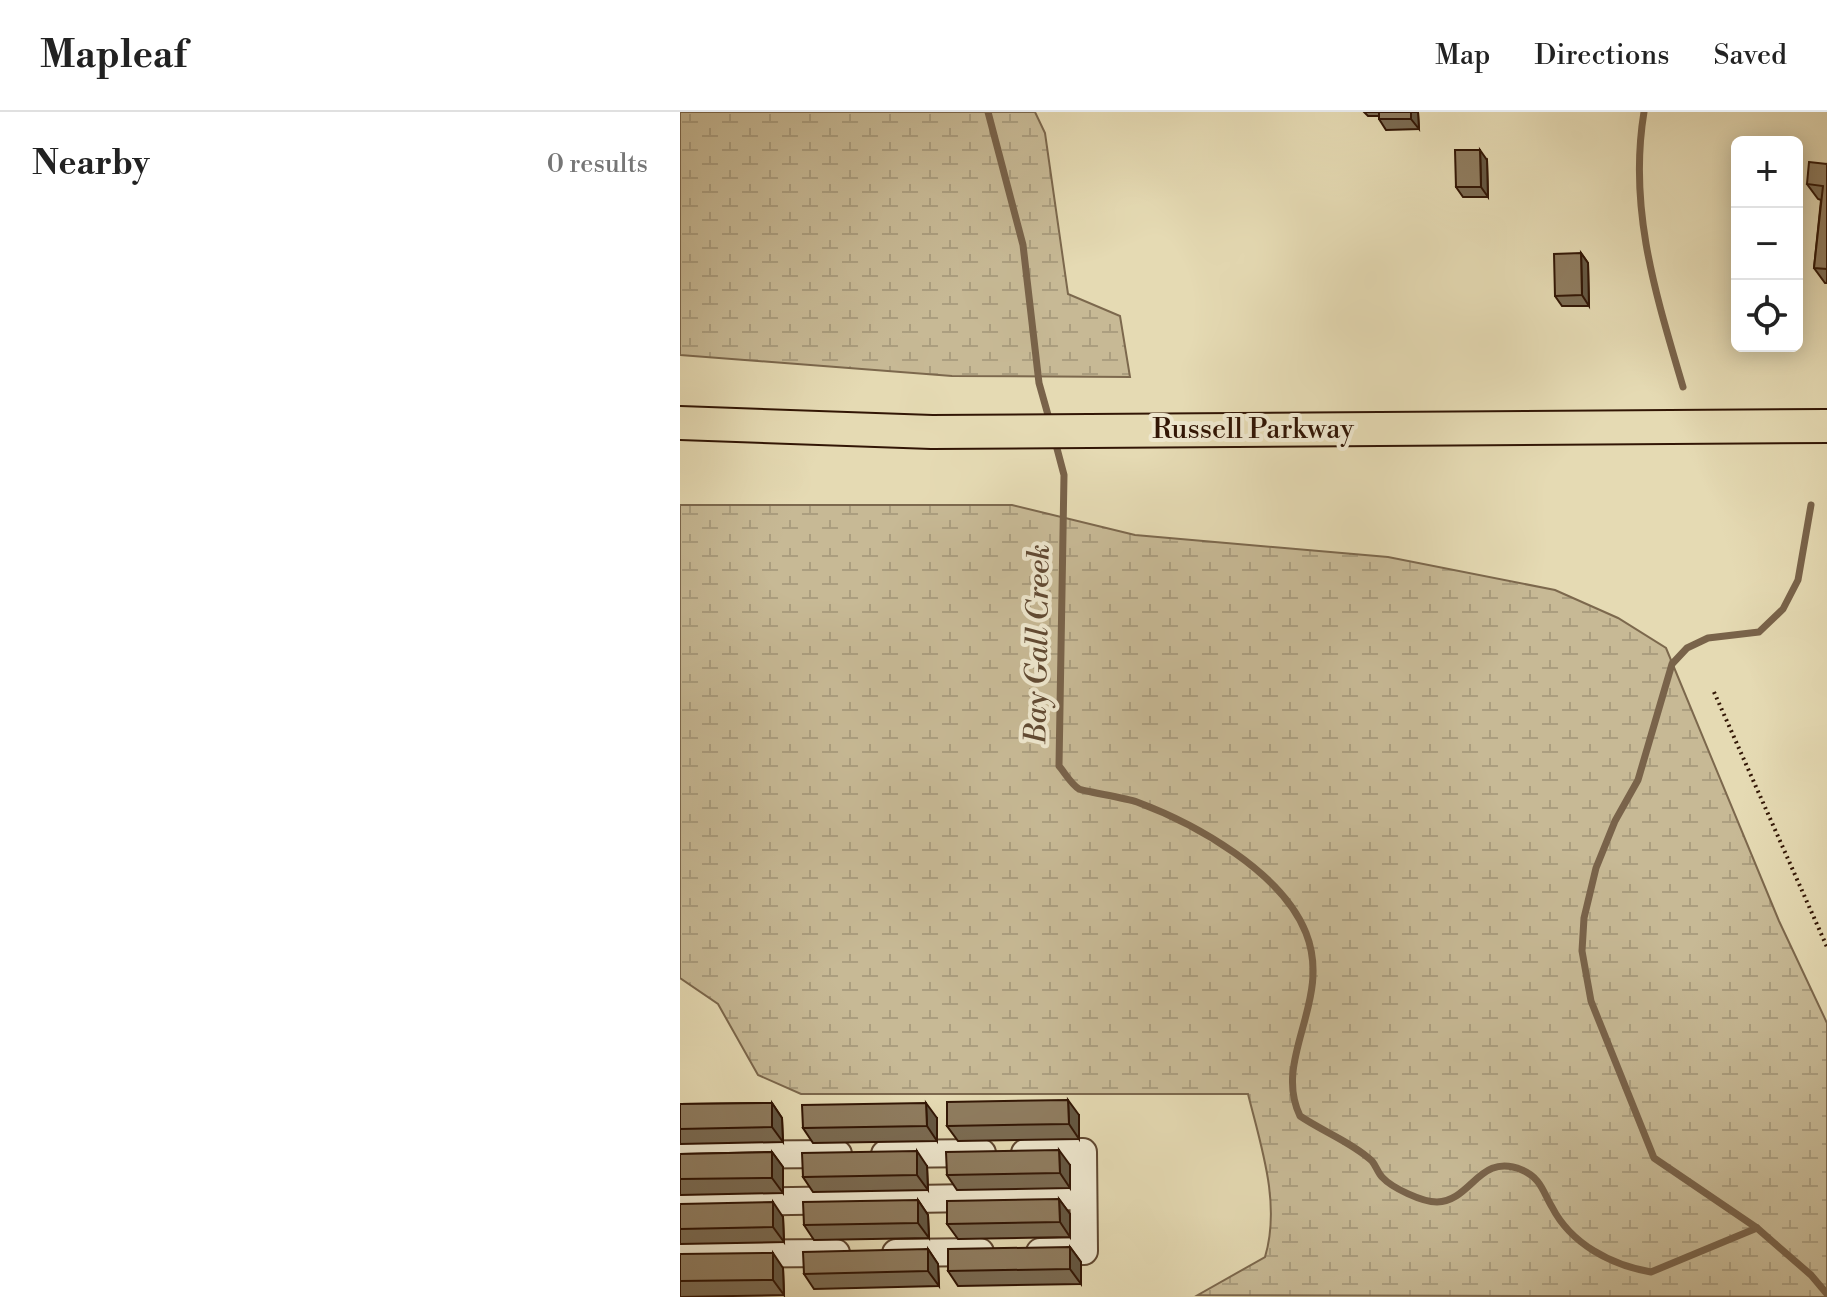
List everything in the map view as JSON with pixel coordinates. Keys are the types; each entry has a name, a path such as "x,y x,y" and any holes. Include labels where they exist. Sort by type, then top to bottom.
{"main road":[{"name":"Russell Parkway","path":"680,423 932,432 1140,428 1827,426"}],"lane":[{"path":"680,1155 1083,1152 1084,1251 680,1254"},
{"path":"680,1203 1083,1196"}],"path":[{"path":"1714,692 1827,947"}],"green space":[{"path":"680,112 1035,112 1045,133 1068,294 1120,316 1130,377 952,376 680,355"},
{"path":"680,505 1012,505 1135,535 1388,557 1555,590 1618,618 1666,648 1779,921 1827,1023 1827,1297 1198,1295 1265,1257 1271,1216 1270,1196 1248,1094 801,1094 758,1075 718,1004 680,978"}],"building":[{"path":"1379,112 1411,112 1411,119 1379,119"},
{"path":"1455,150 1480,150 1481,187 1456,187"},
{"path":"1809,162 1827,164 1827,269 1814,268 1823,186 1807,184"},
{"path":"1581,253 1582,295 1555,296 1554,254"},
{"path":"1068,1100 1069,1124 947,1126 947,1102"},
{"path":"772,1103 772,1127 680,1129 680,1104"},
{"path":"926,1103 927,1126 803,1128 802,1105"},
{"path":"1059,1150 1060,1173 947,1175 946,1152"},
{"path":"917,1151 917,1175 803,1177 802,1153"},
{"path":"772,1152 772,1178 680,1179 680,1154"},
{"path":"1059,1199 1060,1222 947,1224 947,1201"},
{"path":"918,1200 918,1223 804,1225 803,1202"},
{"path":"773,1202 773,1227 680,1229 680,1204"},
{"path":"1070,1247 1070,1269 948,1271 948,1249"},
{"path":"928,1249 928,1271 804,1274 803,1252"},
{"path":"773,1253 773,1280 680,1281 680,1254"}],"waterway":[{"name":"Bay Gall Creek","path":"988,112 1023,245 1039,383 1050,422"},
{"path":"1644,112 1640,148 1642,217 1663,319 1683,387"},
{"name":"Bay Gall Creek","path":"1055,441 1064,475 1059,766 1079,789 1137,802 1210,837 1258,871 1294,911 1306,933 1312,958 1313,982 1293,1072 1293,1094 1300,1116 1372,1161 1382,1177 1393,1186 1423,1200 1449,1200 1496,1167 1522,1170 1537,1181 1560,1220 1581,1242 1607,1258 1636,1269 1651,1272 1757,1228"},
{"path":"1811,505 1798,580 1783,609 1759,632 1708,638 1687,648 1672,664 1638,780 1615,821 1596,868 1584,918 1582,951 1591,1001 1654,1158 1757,1228 1811,1275 1827,1294"}]}
